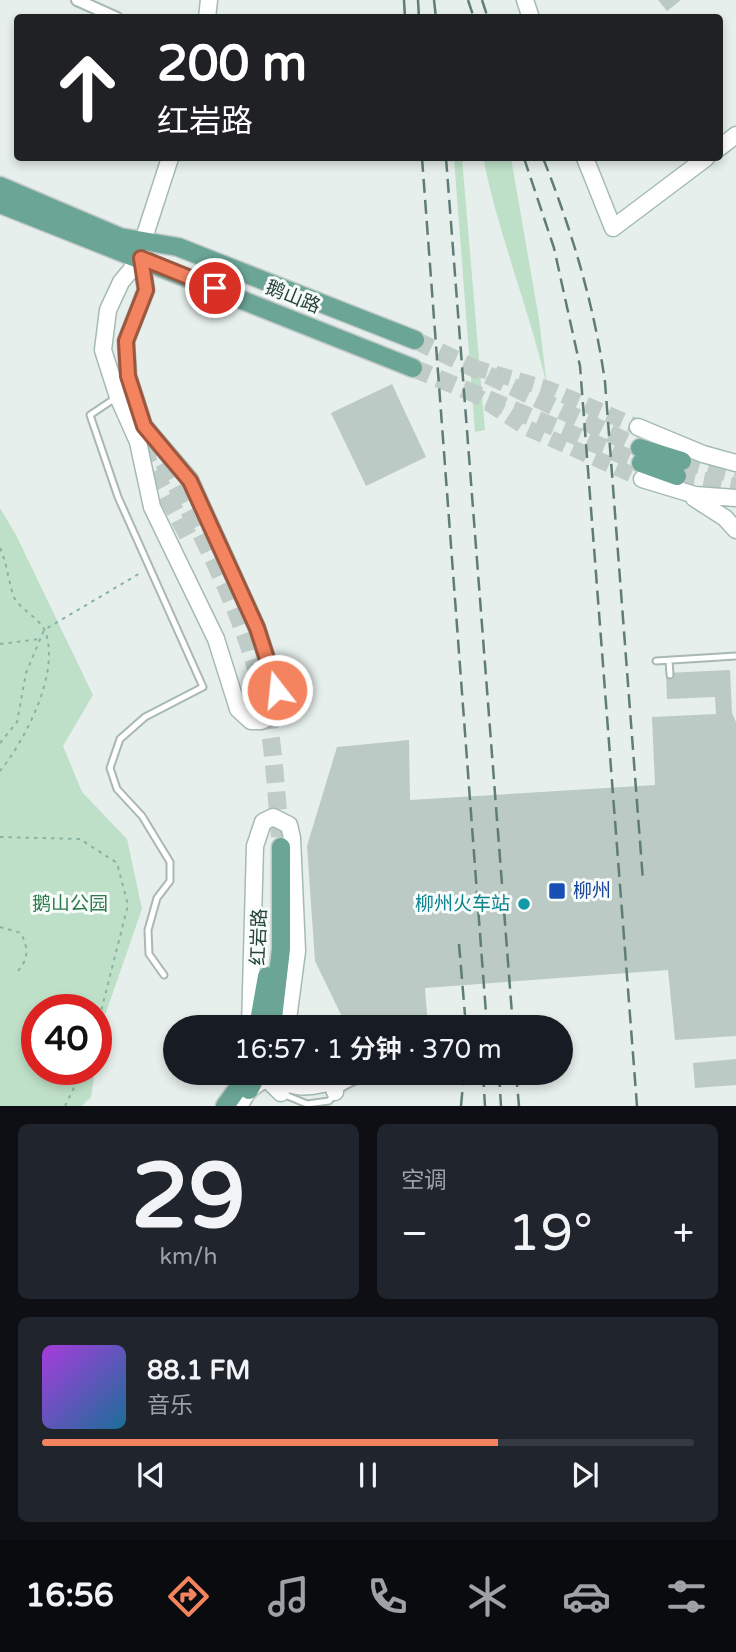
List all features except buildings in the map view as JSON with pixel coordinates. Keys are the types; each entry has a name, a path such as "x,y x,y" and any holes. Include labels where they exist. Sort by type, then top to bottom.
{"main road":[{"name":"鹅山路","path":"0,186 120,237 142,250 178,247 415,340"},
{"name":"鹅山路","path":"0,204 142,250 413,368"},
{"path":"641,463 680,468"},
{"name":"红岩路","path":"260,1015 270,948 275,849 281,949 273,1015"},
{"path":"226,1106 239,1085"},
{"path":"249,1090 252,1085"}],"street":[{"path":"77,0 108,14"},
{"path":"141,434 190,481 257,628 273,675 278,704 274,715 261,721 251,720 238,709 216,639 152,507 141,434 125,393 103,350 108,310 121,282 142,250 169,161"},
{"path":"586,161 613,228 702,161"},
{"path":"125,393 128,376 126,341 146,290 142,250"},
{"path":"638,427 703,454 736,463"},
{"path":"641,463 709,506 736,530"},
{"path":"685,493 736,498"},
{"path":"250,1015 255,846 263,822 273,817 289,825 292,838 298,951 289,1015"},
{"path":"239,1106 249,1090 256,1085"},
{"path":"273,1085 281,1093"},
{"path":"292,1085 317,1085"},
{"path":"333,1085 335,1092"}],"lane":[{"path":"125,393 90,415 118,497 203,687 145,717 120,739 110,768 117,789 142,816 170,862 170,881 157,898 148,930 149,954 164,975"},
{"path":"656,661 736,656"},
{"path":"669,660 670,675"},
{"path":"226,1106 249,1090 264,1087 307,1104 329,1101 335,1092 346,1085"}],"path":[{"path":"0,548 8,564 14,597 44,631 47,659 38,709 14,754 0,771"},
{"path":"0,743 17,722 26,673 44,631 151,566"},
{"path":"0,644 41,639"},
{"path":"0,837 80,839 117,863 128,905 105,994"},
{"path":"0,927 20,933 28,948 25,964 15,974"},
{"path":"65,1106 75,1085"}],"green space":[{"path":"454,161 462,161 485,430 475,432"},
{"path":"484,161 512,161 539,319 547,386 532,329"},
{"name":"鹅山公园","path":"0,508 16,535 93,695 63,746 82,792 127,839 142,909 112,995 21,994 21,1085 93,1085 91,1097 82,1106 0,1106"}],"tunnel":[{"path":"415,340 640,448"},
{"path":"472,367 549,389 638,427"},
{"path":"413,368 641,463"},
{"path":"468,390 525,427 642,479"},
{"path":"151,439 220,574 249,645 268,719 281,847"},
{"path":"141,448 191,541"},
{"path":"682,461 736,475"},
{"path":"677,476 736,487"}],"railway":[{"path":"404,0 405,14"},
{"path":"418,0 419,14"},
{"path":"434,0 436,14"},
{"path":"468,0 473,14"},
{"path":"482,0 487,14"},
{"path":"422,161 486,1015"},
{"path":"446,161 512,1015"},
{"path":"525,161 554,248 580,366 637,1106"},
{"path":"544,161 581,268 595,324 605,382 643,881"},
{"path":"459,944 465,1015"},
{"path":"461,1106 463,1085"},
{"path":"484,1085 485,1106"},
{"path":"500,1085 501,1106"},
{"path":"517,1085 519,1106"}],"place":[{"name":"柳州","path":"557,891"},
{"name":"柳州火车站","path":"524,904"}],"route":[{"path":"215,288 141,258 146,290 126,341 128,376 144,426 190,481 226,556 257,628 277,690"}]}
